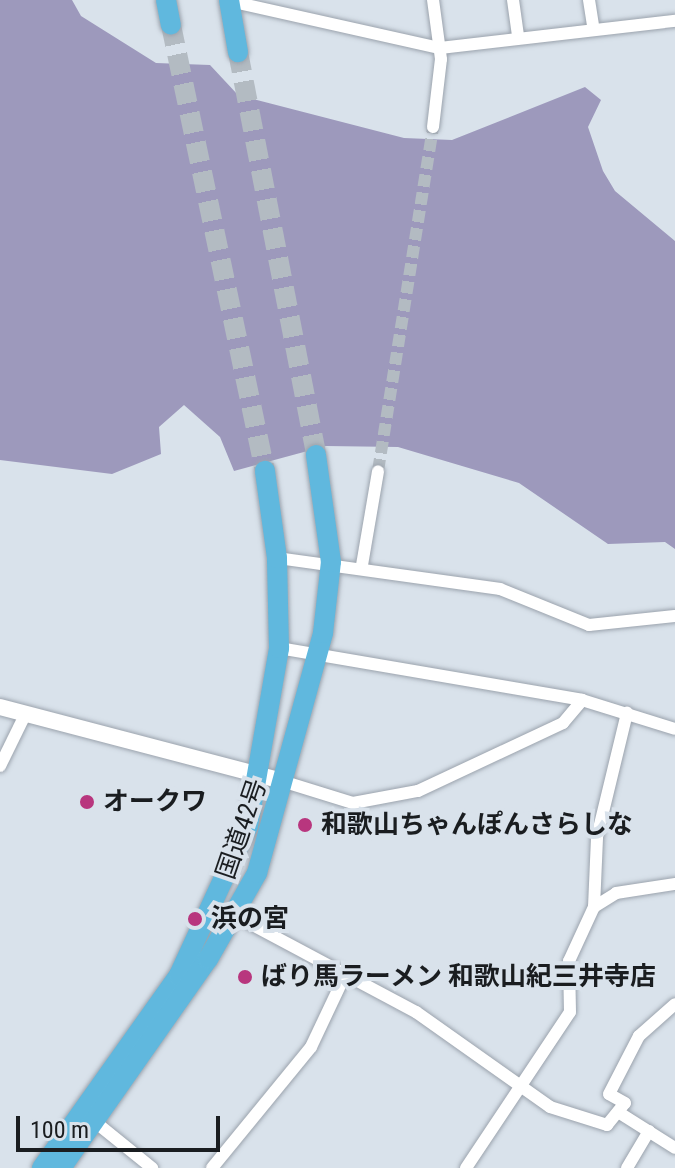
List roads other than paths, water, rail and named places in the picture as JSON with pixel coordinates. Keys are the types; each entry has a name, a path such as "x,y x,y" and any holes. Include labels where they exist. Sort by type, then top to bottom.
{"highway":[{"path":"166,0 171,25"},
{"path":"229,0 238,52"},
{"name":"国道42号","path":"61,1168 236,916 285,782 318,655 331,562 316,455"},
{"name":"国道42号","path":"42,1168 187,962 236,859 262,776 279,648 277,558 265,471"}],"street":[{"path":"229,0 266,3 441,54 518,36 593,25 675,21"},
{"path":"433,0 441,54 433,127"},
{"path":"513,0 518,36"},
{"path":"589,0 593,25"},
{"path":"362,565 378,471"},
{"path":"277,558 362,565 500,589 589,625 675,616"},
{"path":"279,648 582,700 675,729"},
{"path":"0,707 285,782 353,803 418,791 563,723 582,700"},
{"path":"0,766 26,713"},
{"path":"466,1168 570,1012 569,961 594,907 597,837 627,713"},
{"path":"594,907 616,893 675,884"},
{"path":"236,916 416,1012 517,1089 607,1125 625,1103 609,1094 639,1036 675,1004"},
{"path":"212,1168 311,1047 345,975"},
{"path":"618,1112 675,1148"},
{"path":"94,1121 152,1168"},
{"path":"627,1168 649,1131"}],"tunnel":[{"path":"171,25 265,471"},
{"path":"238,52 316,455"},
{"path":"378,471 433,127"}],"place":[{"name":"オークワ","path":"87,802"},
{"name":"和歌山ちゃんぽんさらしな","path":"305,825"},
{"name":"浜の宮","path":"195,919"},
{"name":"ばり馬ラーメン 和歌山紀三井寺店","path":"245,977"}]}
